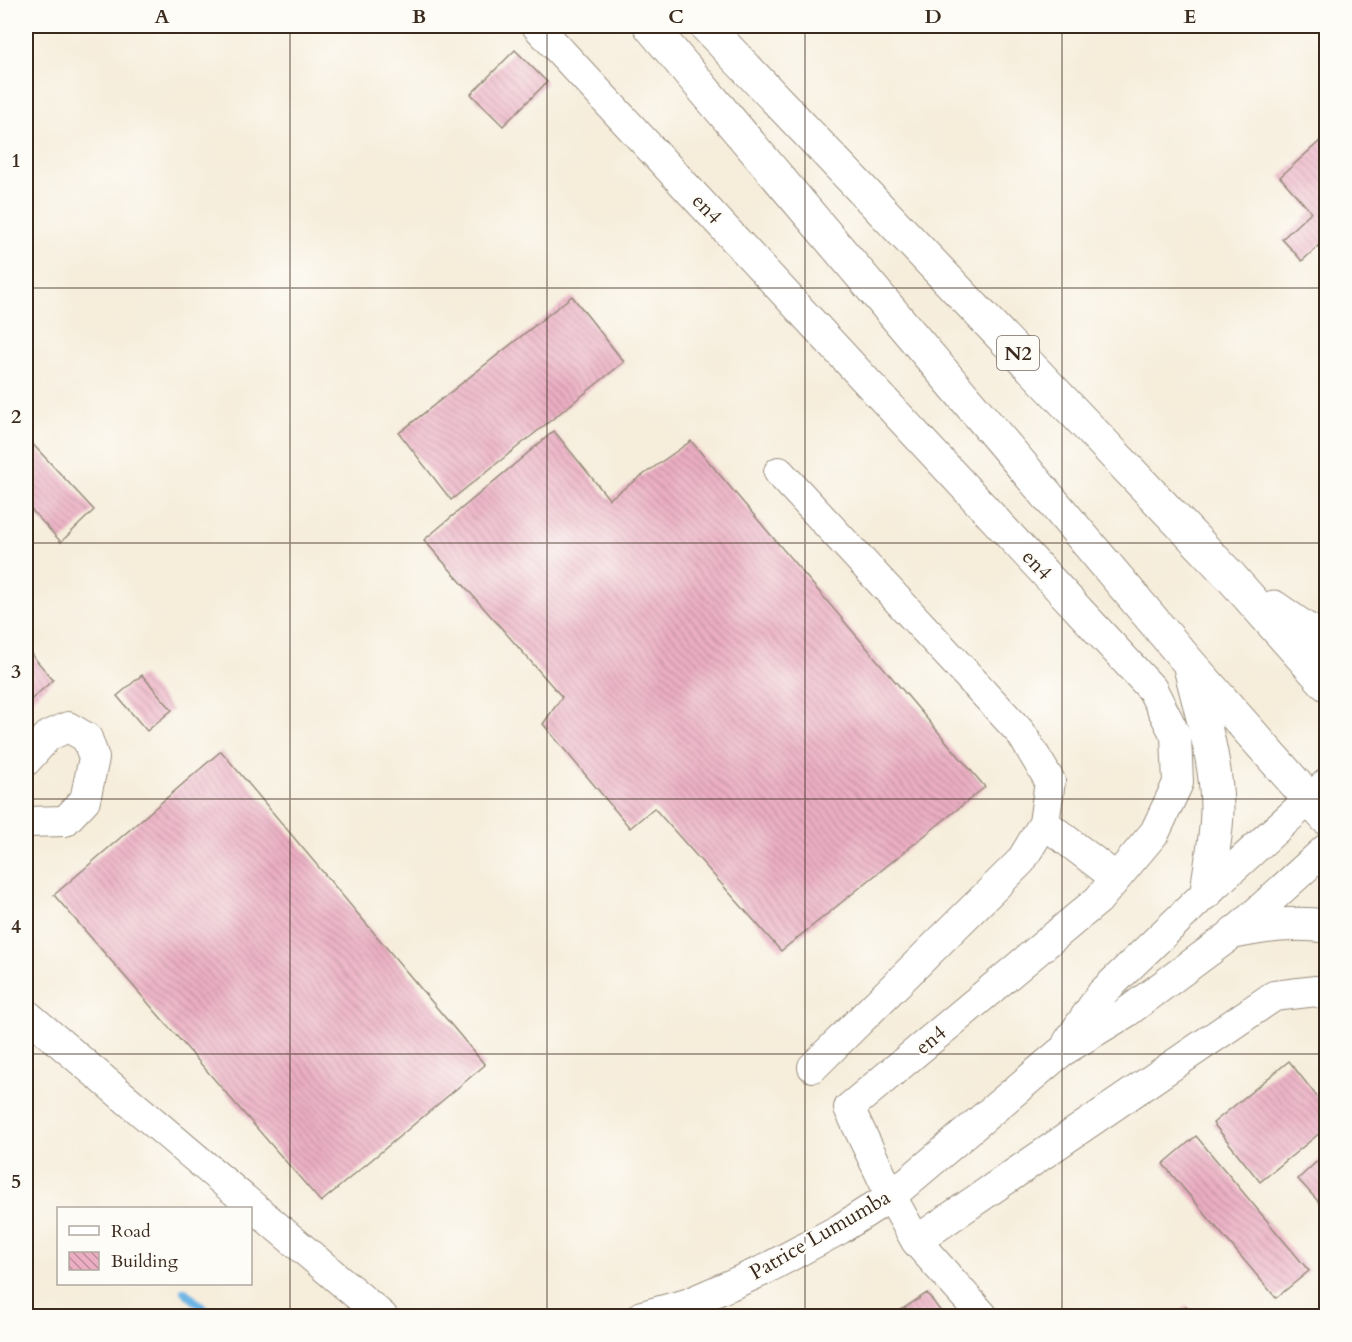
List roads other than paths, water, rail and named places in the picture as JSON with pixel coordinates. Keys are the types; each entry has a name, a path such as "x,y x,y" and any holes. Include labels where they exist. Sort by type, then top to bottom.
{"highway":[{"path":"650,26 1190,664 1321,800"},
{"name":"N2","path":"706,26 1231,577 1326,684"},
{"path":"1231,577 1255,591 1304,628 1326,639"},
{"path":"1190,664 1215,777 1217,809 1207,892"},
{"path":"1235,932 1275,924 1326,926"}],"street":[{"name":"en4","path":"537,26 1152,689 1176,736 1178,783 1155,832 1098,900 849,1108 891,1196"},
{"path":"779,471 1021,733 1050,781 1044,823 1021,861 813,1067"},
{"path":"26,761 48,736 68,727 87,738 94,758 85,800 65,821 26,822"},
{"path":"1062,1052 1102,993 1207,892 1321,800"},
{"path":"1044,823 1116,878"},
{"path":"1062,1052 1127,1012 1235,932 1326,849"},
{"path":"916,1241 1274,996 1316,991 1326,995"},
{"path":"26,1014 382,1317"},
{"name":"Patrice Lumumba","path":"642,1317 687,1304 762,1271 840,1229 891,1196 1062,1052"},
{"path":"891,1196 916,1241 983,1317"}],"waterway":[{"path":"184,1291 212,1316"}]}
